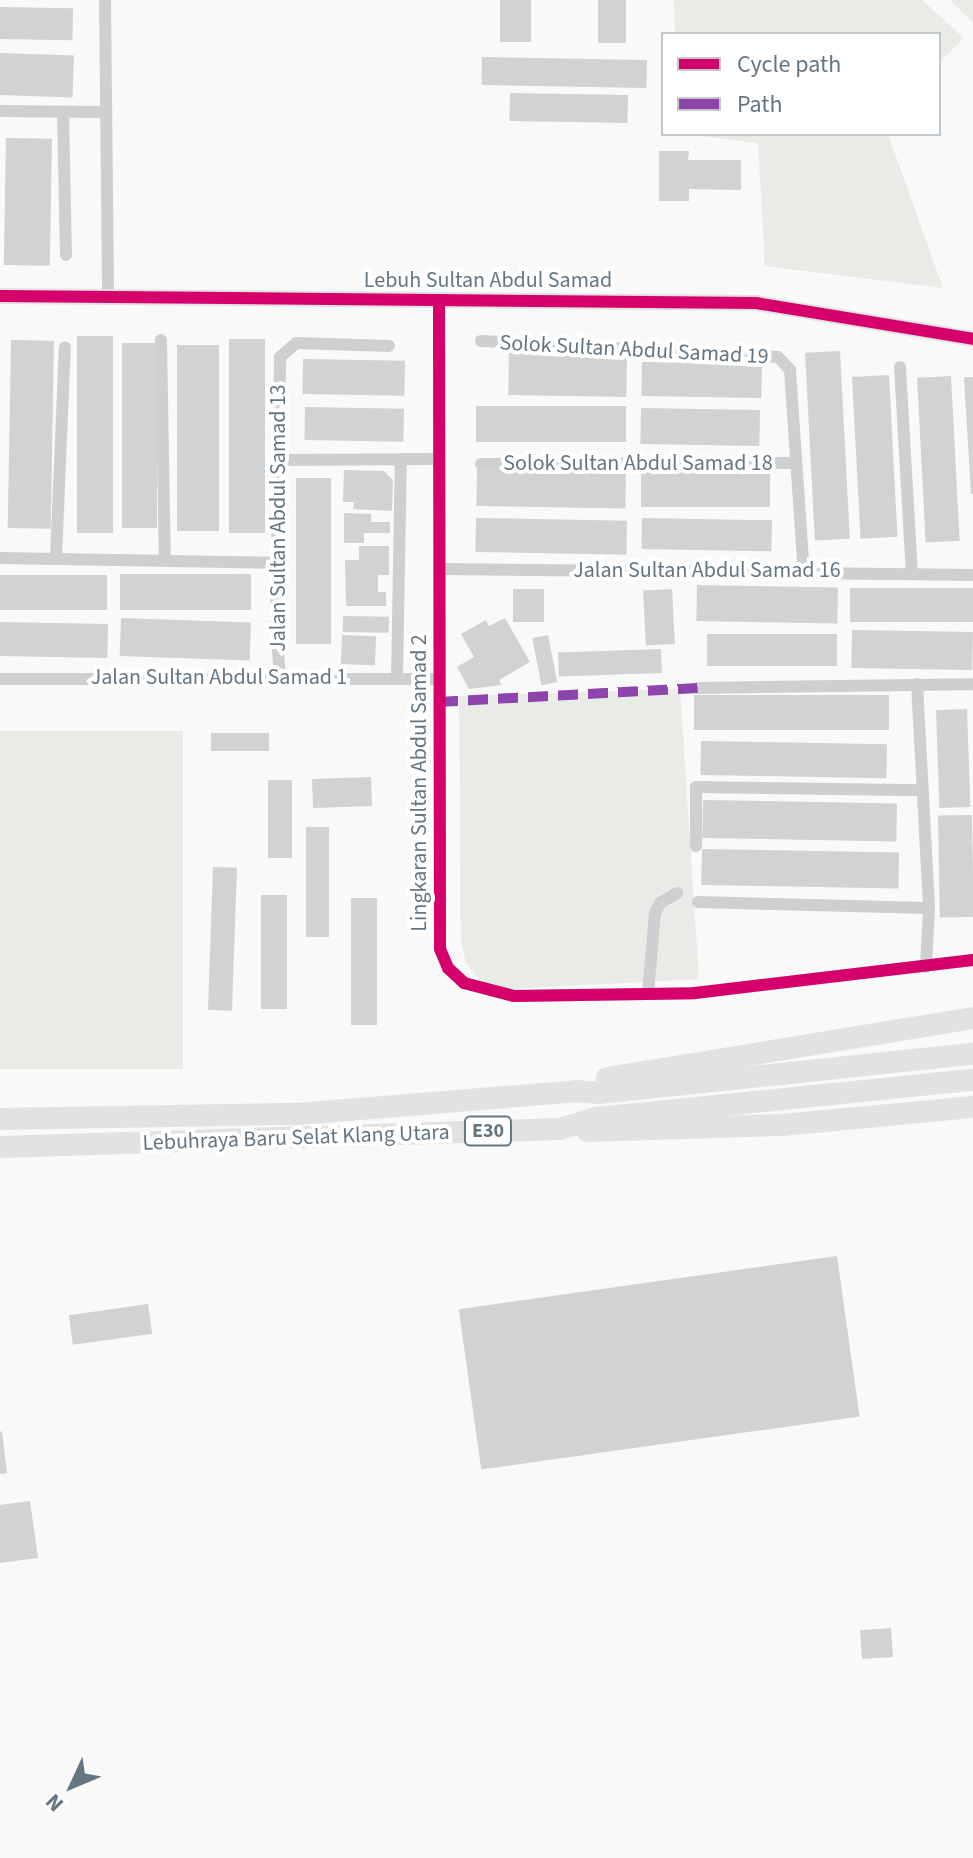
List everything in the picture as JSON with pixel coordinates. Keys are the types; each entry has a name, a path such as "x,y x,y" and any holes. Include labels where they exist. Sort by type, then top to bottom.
{"highway":[{"path":"576,1091 598,1080 973,1018"},
{"name":"Lebuhraya Baru Selat Klang Utara","path":"0,1119 299,1114 576,1091 599,1093 973,1054"},
{"name":"Lebuhraya Baru Selat Klang Utara","path":"0,1147 560,1129 597,1118 973,1080"},
{"path":"560,1129 600,1132 782,1125 973,1107"}],"street":[{"path":"105,0 103,112 108,296"},
{"path":"0,111 103,112"},
{"path":"63,113 66,255"},
{"name":"Lebuh Sultan Abdul Samad","path":"0,296 756,303 973,339"},
{"name":"Lingkaran Sultan Abdul Samad 2","path":"439,302 436,459 440,569 437,679 440,949 448,968 464,983 514,996 695,993 973,960"},
{"path":"161,340 165,559"},
{"name":"Solok Sultan Abdul Samad 19","path":"481,341 778,357 790,370 796,463"},
{"name":"Jalan Sultan Abdul Samad 13","path":"280,679 276,621 280,357 296,343 389,346"},
{"path":"56,558 65,347"},
{"path":"900,367 912,573"},
{"path":"280,460 436,459"},
{"path":"397,679 401,460"},
{"path":"796,463 804,573"},
{"name":"Solok Sultan Abdul Samad 18","path":"481,464 796,463"},
{"path":"0,558 278,563"},
{"name":"Jalan Sultan Abdul Samad 16","path":"440,569 973,575"},
{"name":"Jalan Sultan Abdul Samad 1","path":"0,679 437,679"},
{"path":"917,684 929,908 926,967"},
{"path":"698,688 973,684"},
{"path":"696,846 696,787 922,790"},
{"path":"648,993 655,913 660,903 677,893"},
{"path":"698,902 929,908"}],"shaded area":[{"path":"674,0 922,0 964,38 941,61 941,32 675,32"},
{"path":"950,0 973,0 973,23"},
{"path":"701,136 889,136 943,288 765,266 758,143"},
{"path":"680,689 699,979 506,989 480,981 466,963 461,942 459,696"},
{"path":"0,731 183,731 183,1069 0,1069"}],"building":[{"path":"500,0 531,0 531,42 500,42"},
{"path":"598,0 626,0 626,43 598,43"},
{"path":"0,7 73,8 72,40 0,39"},
{"path":"0,53 74,56 72,98 0,95"},
{"path":"482,57 647,60 646,88 482,85"},
{"path":"510,93 628,95 627,123 510,121"},
{"path":"6,138 52,139 50,266 4,265"},
{"path":"659,151 689,151 688,160 741,160 741,190 689,189 689,201 659,201"},
{"path":"77,336 113,336 113,533 77,533"},
{"path":"229,339 265,339 265,533 229,533"},
{"path":"11,340 54,341 51,529 8,528"},
{"path":"122,343 157,343 157,528 122,528"},
{"path":"177,345 219,345 219,531 177,531"},
{"path":"840,351 850,539 815,541 805,353"},
{"path":"509,353 627,355 626,397 508,395"},
{"path":"303,359 405,361 404,396 302,394"},
{"path":"642,362 762,364 761,398 641,396"},
{"path":"889,375 897,537 861,539 852,377"},
{"path":"951,376 960,541 926,543 917,378"},
{"path":"964,377 973,377 973,494 971,494"},
{"path":"476,406 626,406 626,442 476,442"},
{"path":"305,407 404,409 403,442 304,440"},
{"path":"641,408 760,410 759,446 640,444"},
{"path":"477,469 626,472 625,509 476,506"},
{"path":"344,470 384,471 393,480 392,511 353,509 354,502 343,502"},
{"path":"641,472 770,472 770,507 641,507"},
{"path":"296,478 331,478 331,644 296,644"},
{"path":"344,513 371,514 371,522 390,522 390,533 364,533 364,543 344,543"},
{"path":"476,518 627,521 626,555 475,552"},
{"path":"642,518 772,520 771,551 641,549"},
{"path":"359,546 389,546 389,575 378,575 378,592 386,592 386,606 346,606 345,560 359,560"},
{"path":"120,574 251,574 251,610 120,610"},
{"path":"0,575 107,575 107,610 0,610"},
{"path":"697,585 838,587 837,623 696,621"},
{"path":"850,588 973,588 973,622 850,622"},
{"path":"513,589 544,589 544,622 513,622"},
{"path":"672,589 675,644 646,645 643,591"},
{"path":"343,616 389,617 389,633 343,632"},
{"path":"121,618 251,623 250,661 120,656"},
{"path":"505,618 530,662 499,680 502,685 469,689 457,667 474,657 461,634 486,620 489,626"},
{"path":"0,622 108,624 107,658 0,656"},
{"path":"852,630 973,632 972,670 851,668"},
{"path":"707,634 837,634 837,666 707,666"},
{"path":"342,635 376,636 375,665 341,664"},
{"path":"548,635 557,682 541,685 532,638"},
{"path":"661,649 662,673 559,677 558,653"},
{"path":"694,695 889,695 889,730 694,730"},
{"path":"967,709 970,807 939,808 936,710"},
{"path":"211,733 269,733 269,751 211,751"},
{"path":"701,741 887,744 886,778 700,775"},
{"path":"371,777 372,806 313,808 312,779"},
{"path":"268,780 292,780 292,858 268,858"},
{"path":"703,800 897,803 896,841 702,838"},
{"path":"972,815 973,917 940,918 938,816"},
{"path":"306,827 329,827 329,937 306,937"},
{"path":"702,849 899,852 898,888 701,885"},
{"path":"213,867 237,868 232,1011 208,1010"},
{"path":"261,895 287,895 287,1009 261,1009"},
{"path":"351,898 377,898 377,1025 351,1025"},
{"path":"837,1256 860,1416 481,1470 459,1309"},
{"path":"148,1304 152,1334 73,1345 69,1315"},
{"path":"0,1432 7,1473 0,1474"},
{"path":"30,1501 38,1558 0,1563 0,1505"},
{"path":"891,1628 893,1657 862,1659 860,1630"}],"marked path":[{"path":"438,702 698,688"}],"cycle path":[{"path":"0,296 756,303 973,339"},
{"path":"439,302 440,949 448,968 464,983 514,996 695,993 973,960"}]}
